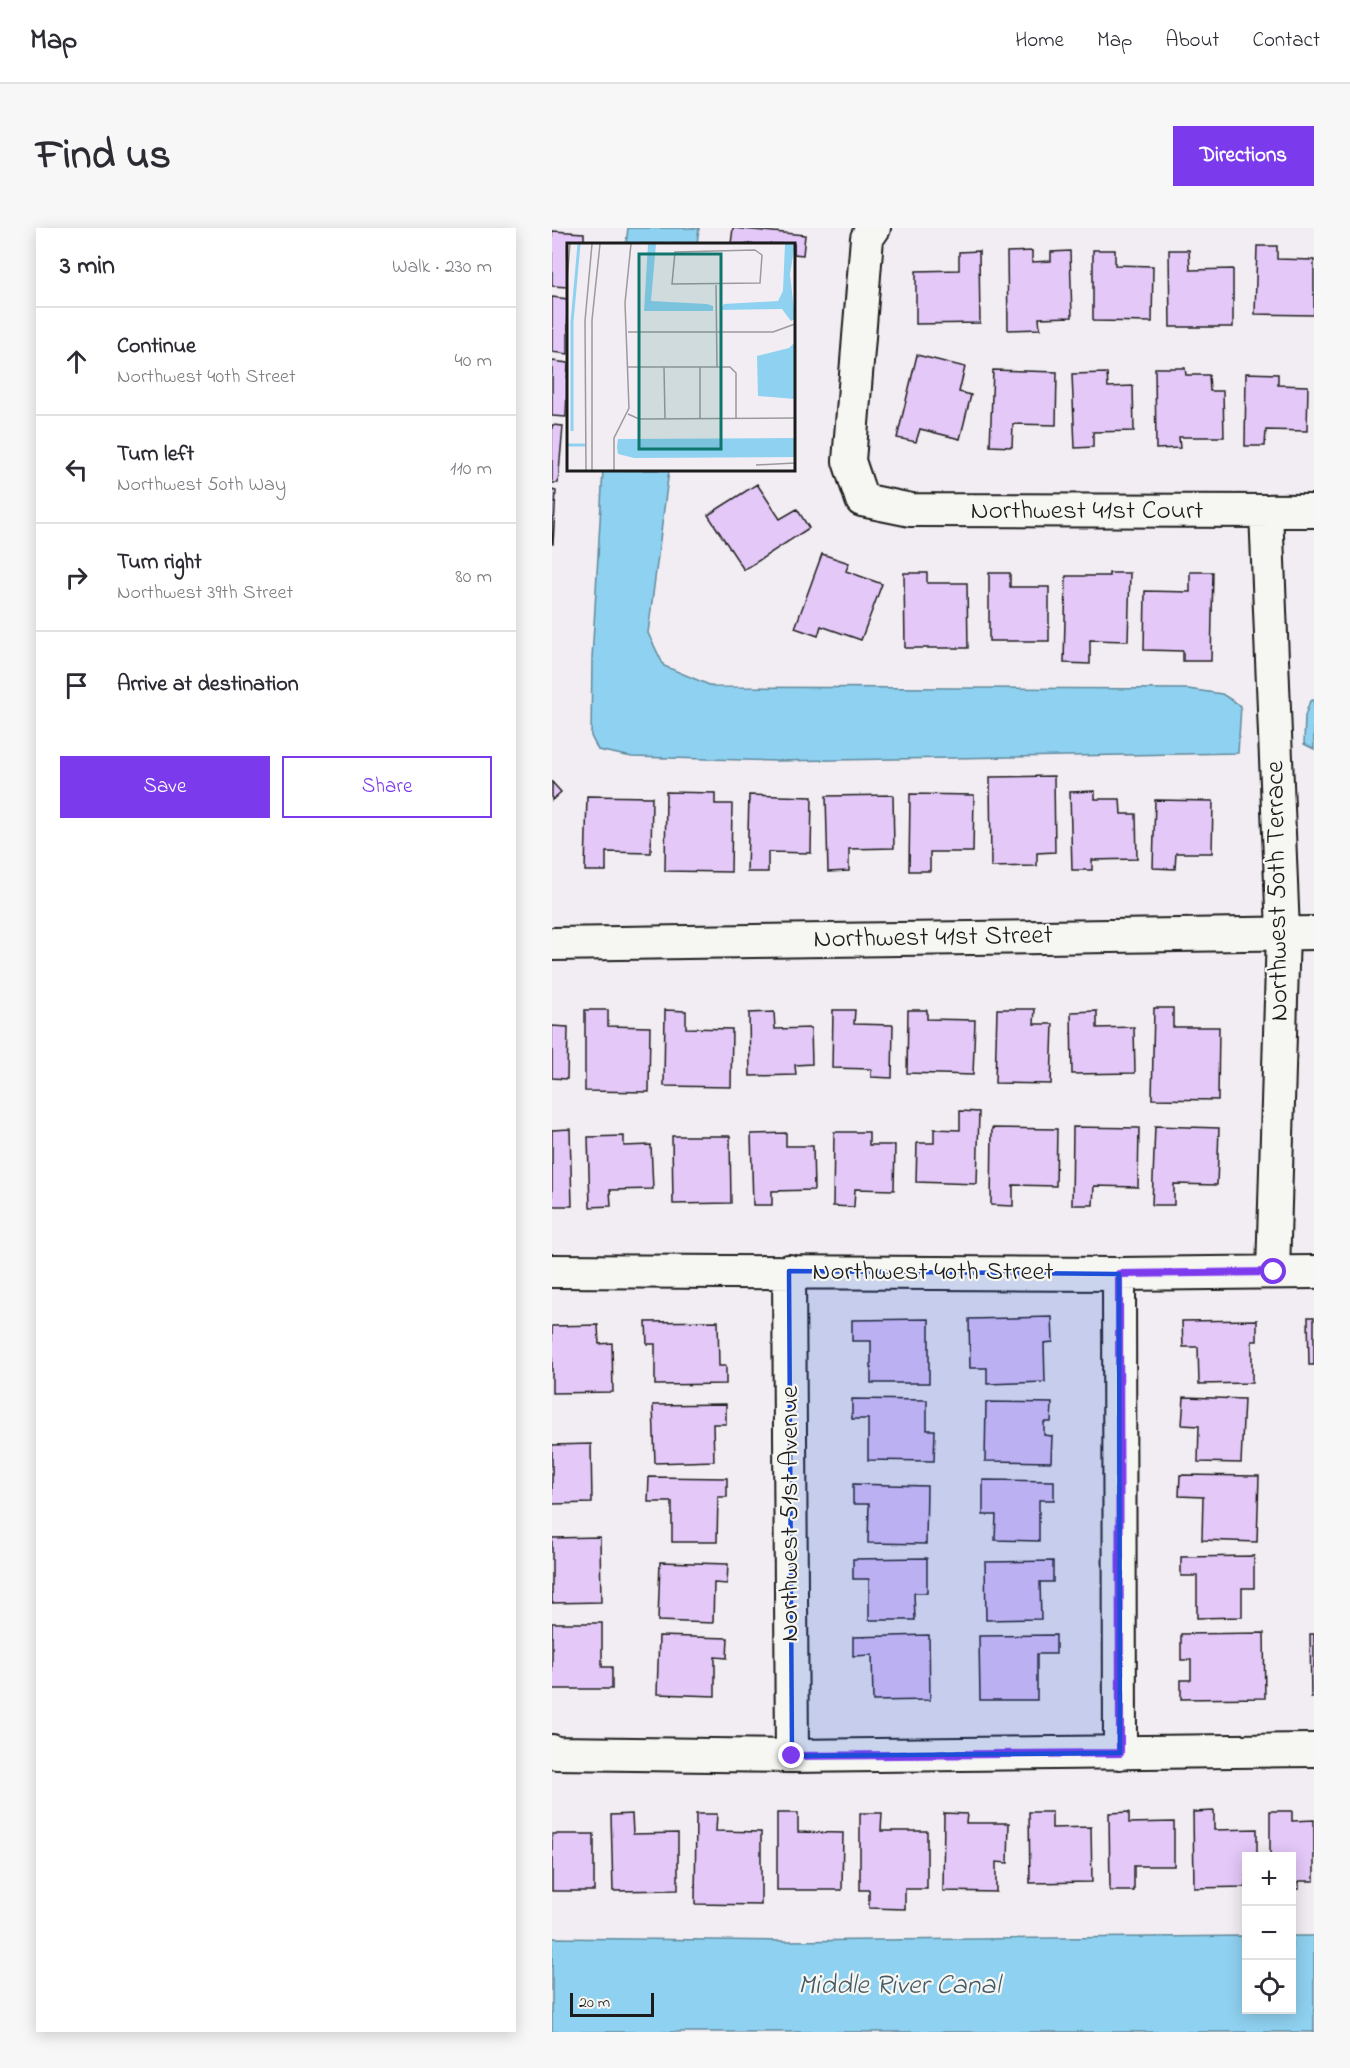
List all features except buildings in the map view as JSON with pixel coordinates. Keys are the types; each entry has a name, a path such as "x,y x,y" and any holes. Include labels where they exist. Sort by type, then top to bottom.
{"street":[{"name":"Northwest 41st Court","path":"874,228 867,238 849,461 862,500 911,510 1314,511"},
{"name":"Northwest 50th Terrace","path":"1266,511 1283,932 1274,1272"},
{"name":"Northwest 41st Street","path":"552,944 1314,933"},
{"name":"Northwest 40th Street","path":"552,1271 1119,1274 1314,1272"},
{"name":"Northwest 51st Avenue","path":"789,1271 792,1756"},
{"path":"1119,1274 1120,1753"},
{"path":"552,1751 792,1756 1314,1750"}],"highlighted area":[{"path":"789,1271 1119,1274 1120,1753 792,1756"}],"water":[{"path":"628,228 699,228 697,243 626,243"},
{"path":"603,471 669,471 648,633 664,666 714,687 1188,689 1222,694 1241,706 1238,753 777,761 632,757 598,750 591,736 592,659"},
{"path":"1314,700 1314,749 1304,744 1305,716 1310,701"},
{"name":"Middle River Canal","path":"1242,1936 1242,2014 1296,2014 1296,1936 1314,1936 1314,2032 552,2032 552,1938 785,1941"}],"route":[{"path":"792,1756 1120,1753 1119,1274 1274,1272"}]}
